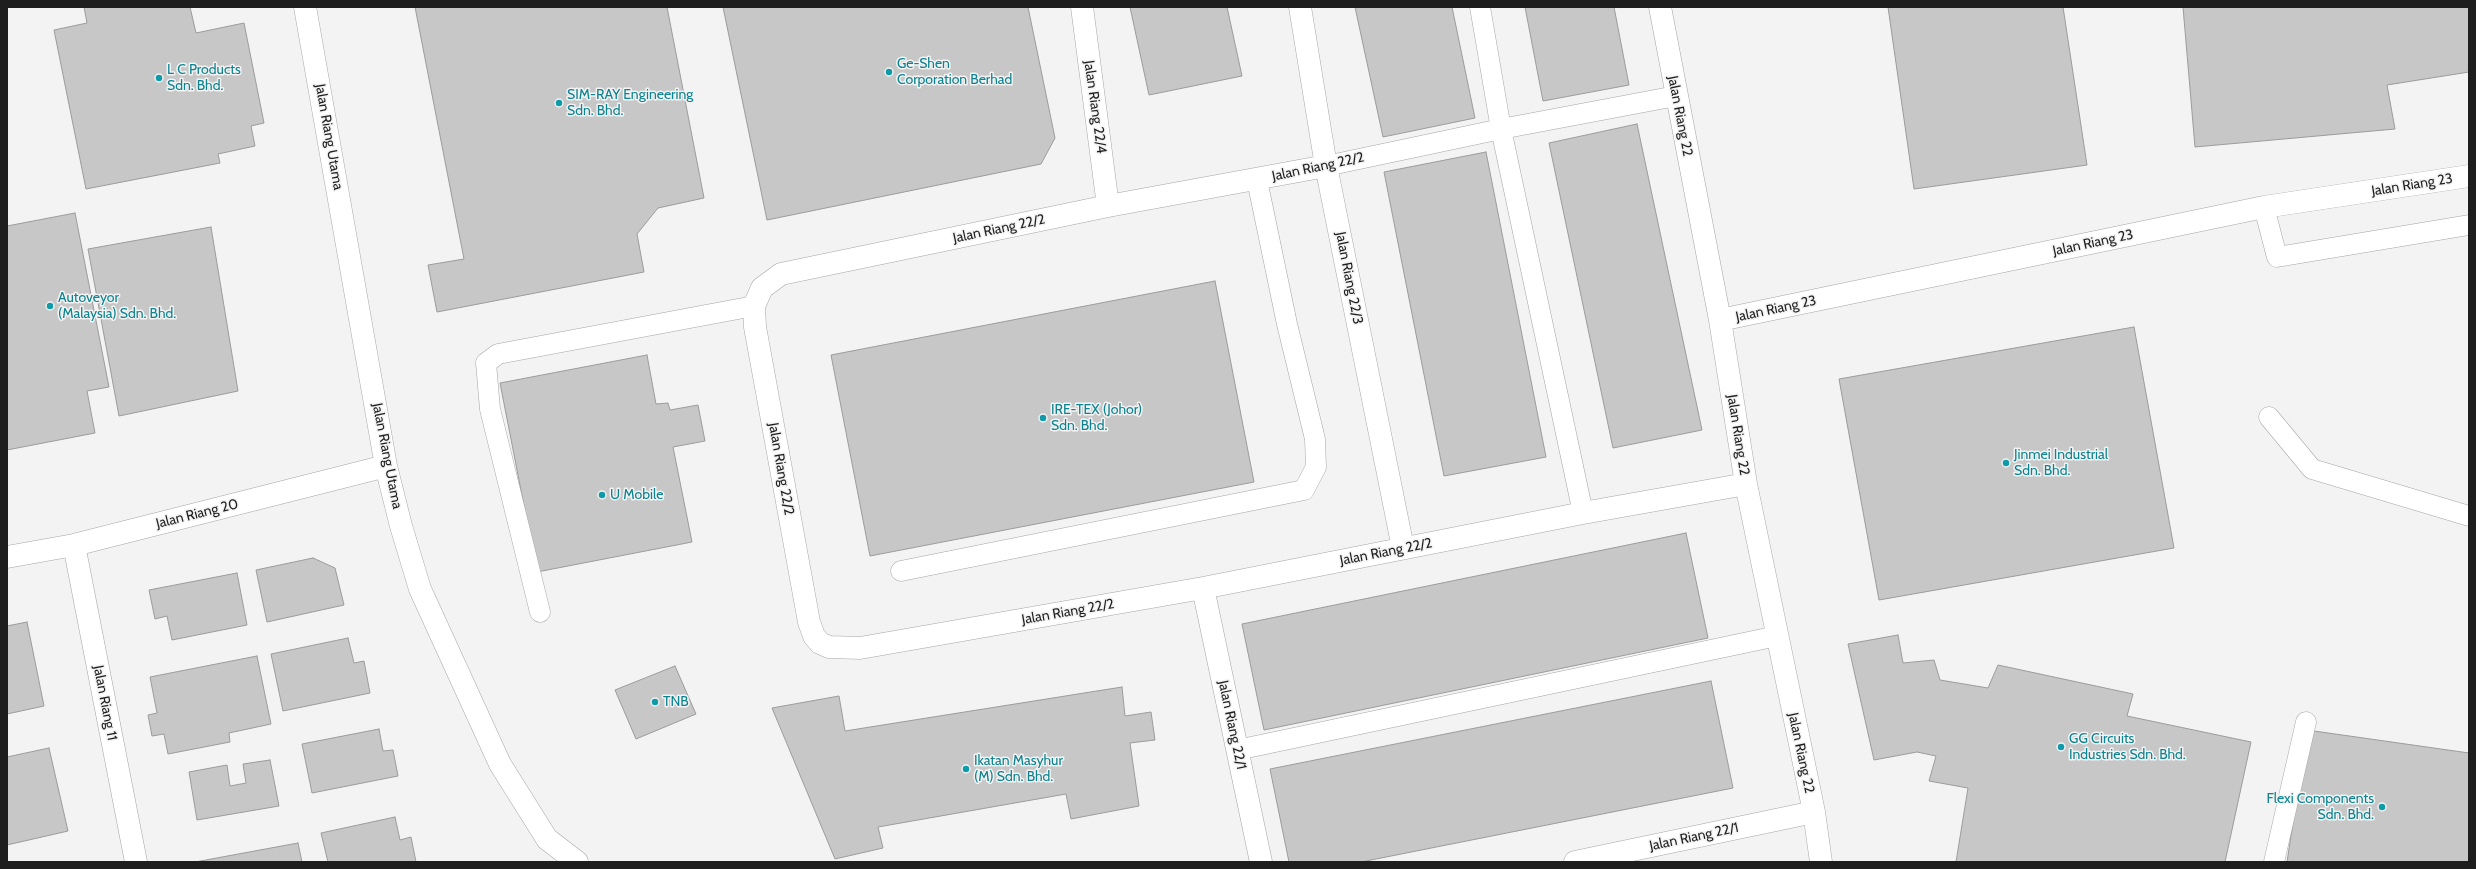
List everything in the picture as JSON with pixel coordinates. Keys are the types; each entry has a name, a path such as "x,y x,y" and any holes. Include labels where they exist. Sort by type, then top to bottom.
{"street":[{"name":"Jalan Riang Utama","path":"305,7 386,466 401,526 420,589 500,764 547,839 577,862"},
{"name":"Jalan Riang 22/4","path":"1082,7 1108,206"},
{"name":"Jalan Riang 22/3","path":"1300,7 1326,166 1402,548"},
{"name":"Jalan Riang 22","path":"1660,7 1720,320 1746,484 1814,812 1821,862"},
{"name":"Jalan Riang 22/2","path":"1326,166 1108,206 781,274 762,288 754,306 755,327 809,622 814,636 820,643 829,647 860,648 1204,588 1583,513 1746,484"},
{"name":"Jalan Riang 23","path":"1720,320 2264,207 2469,176"},
{"name":"Jalan Riang 20","path":"7,557 74,545 386,466"},
{"name":"Jalan Riang 11","path":"74,545 136,862"},
{"name":"Jalan Riang 22/1","path":"1204,588 1261,862"},
{"name":"Jalan Riang 22/1","path":"1575,862 1814,812"}],"lane":[{"path":"1480,7 1501,129 1583,513"},
{"name":"Jalan Riang 22/2","path":"1326,166 1501,129 1676,96"},
{"path":"901,571 1304,490 1316,467 1315,439 1287,324 1256,180"},
{"path":"2264,207 2277,257 2469,225"},
{"path":"540,612 490,409 486,363 498,354 754,306"},
{"path":"2269,417 2312,469 2469,516"},
{"path":"1237,750 1777,636"},
{"path":"2274,862 2306,722"}],"building":[{"name":"L C Products Sdn. Bhd.","path":"84,7 190,7 196,33 244,23 264,123 251,126 255,146 218,154 220,163 86,189 54,30 87,23"},
{"name":"SIM-RAY Engineering Sdn. Bhd.","path":"415,7 667,7 704,198 658,208 637,234 644,272 437,312 428,265 464,259"},
{"name":"Ge-Shen Corporation Berhad","path":"723,7 1028,7 1055,138 1041,164 767,220"},
{"path":"1130,7 1227,7 1242,76 1149,95"},
{"path":"1355,7 1452,7 1475,118 1383,137"},
{"path":"1525,7 1614,7 1629,85 1543,101"},
{"path":"1888,7 2063,7 2087,165 1914,189"},
{"path":"2183,7 2469,7 2469,72 2387,85 2395,129 2195,147"},
{"path":"1637,124 1702,430 1613,448 1549,143"},
{"path":"1486,152 1546,457 1444,476 1384,172"},
{"name":"Autoveyor (Malaysia) Sdn. Bhd.","path":"75,213 109,387 87,391 95,433 7,450 7,226"},
{"path":"211,227 238,391 119,416 88,249"},
{"name":"IRE-TEX (Johor) Sdn. Bhd.","path":"1215,281 1254,482 870,556 831,355"},
{"name":"Jinmei Industrial Sdn. Bhd.","path":"2134,327 2174,548 1879,600 1839,379"},
{"name":"U Mobile","path":"647,355 656,404 668,403 670,410 698,405 705,441 673,447 692,542 537,572 500,383"},
{"path":"1686,533 1708,638 1264,730 1242,624"},
{"path":"313,558 335,568 344,605 267,622 256,570"},
{"path":"237,573 247,625 172,640 167,616 155,619 149,590"},
{"path":"27,622 44,706 7,714 7,626"},
{"name":"GG Circuits Industries Sdn. Bhd.","path":"1898,635 1903,663 1934,660 1940,680 1988,688 1998,665 2133,694 2127,716 2251,742 2225,862 1956,862 1968,788 1929,781 1936,756 1917,752 1874,760 1848,644"},
{"path":"348,638 354,663 364,661 370,693 283,711 271,654"},
{"path":"257,656 271,724 229,733 230,742 168,754 164,734 152,736 148,715 157,713 150,677"},
{"name":"TNB","path":"675,666 696,714 636,739 615,690"},
{"path":"1711,681 1733,788 1361,862 1289,862 1270,769"},
{"name":"Ikatan Masyhur (M) Sdn. Bhd.","path":"1122,687 1125,716 1151,712 1155,740 1130,743 1139,806 1071,819 1066,794 878,827 883,848 835,859 772,708 839,696 845,731"},
{"path":"379,729 383,751 393,750 398,776 312,793 302,744"},
{"name":"Flexi Components Sdn. Bhd.","path":"2307,730 2469,753 2469,862 2287,862"},
{"path":"49,748 68,831 7,845 7,757"},
{"path":"270,760 279,806 197,820 189,772 227,765 230,786 246,783 243,764"},
{"path":"395,817 400,840 411,837 416,862 328,862 321,833"},
{"path":"298,843 302,862 195,862"}],"place":[{"name":"Ge-Shen Corporation Berhad","path":"889,72"},
{"name":"L C Products Sdn. Bhd.","path":"159,78"},
{"name":"SIM-RAY Engineering Sdn. Bhd.","path":"559,103"},
{"name":"Autoveyor (Malaysia) Sdn. Bhd.","path":"50,306"},
{"name":"IRE-TEX (Johor) Sdn. Bhd.","path":"1043,418"},
{"name":"Jinmei Industrial Sdn. Bhd.","path":"2006,463"},
{"name":"U Mobile","path":"602,495"},
{"name":"TNB","path":"655,702"},
{"name":"GG Circuits Industries Sdn. Bhd.","path":"2061,747"},
{"name":"Ikatan Masyhur (M) Sdn. Bhd.","path":"966,769"},
{"name":"Flexi Components Sdn. Bhd.","path":"2382,807"}]}
